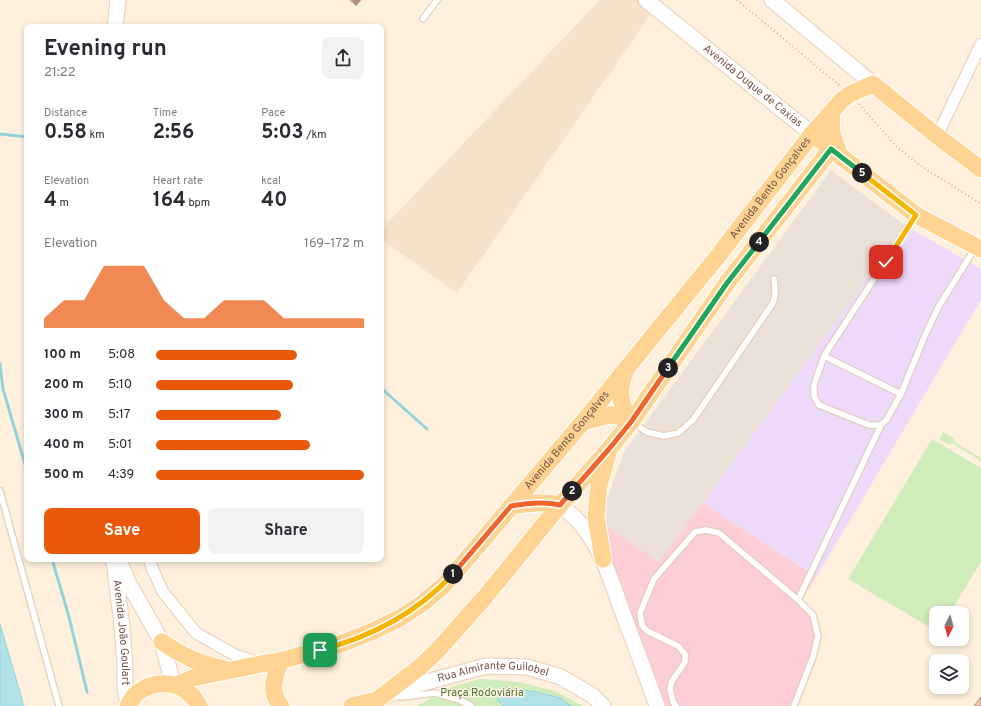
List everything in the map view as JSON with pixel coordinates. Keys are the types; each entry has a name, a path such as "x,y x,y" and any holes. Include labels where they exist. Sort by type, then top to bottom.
{"main road":[{"path":"115,24 118,0"},
{"name":"Avenida Duque de Caxias","path":"646,0 812,134 916,215 978,248"},
{"path":"772,0 937,136 981,169"},
{"name":"Avenida Bento Gonçalves","path":"128,705 136,694 147,687 160,683 175,685 193,678 280,661 340,644 371,632 400,618 423,603 456,572 582,422 718,256 812,134 831,112 850,94 874,84"},
{"path":"352,706 377,700 420,667 437,651 485,597 560,505 631,422 727,283 836,153 832,134 831,112"},
{"path":"626,369 620,386 621,400 631,422"},
{"path":"582,422 609,415 620,416 631,422"},
{"path":"603,559 596,517 599,485 609,449"},
{"path":"511,506 524,503 551,502 560,505 579,522 603,559 657,706"},
{"name":"Avenida João Goulart","path":"114,562 121,620 125,664 125,688 128,705"},
{"name":"Avenida João Goulart","path":"119,562 129,584 162,642 175,685"},
{"path":"162,642 193,660 228,670"},
{"path":"280,661 274,683 274,694 281,706"},
{"name":"Rua Almirante Guilobel","path":"377,700 423,683 486,666 527,667 561,677 593,696 603,706"},
{"path":"175,685 189,693 199,706"}],"street":[{"path":"937,136 981,44"},
{"path":"150,562 163,592 196,633 234,655 262,664"}],"lane":[{"path":"424,19 437,0"},
{"path":"881,425 869,425 819,404 814,396 814,385 824,356 916,215"},
{"path":"798,600 881,425 887,419 901,394 926,333 939,306 978,248"},
{"path":"631,422 647,432 664,436 678,433 693,420 773,303 775,295 774,279"},
{"path":"824,356 901,394"},
{"path":"0,491 59,706"},
{"path":"676,706 673,702 670,689 672,681 685,662 685,654 678,646 647,631 642,625 640,613 654,579 695,532 706,530 719,533 798,600 813,615 818,636 813,657 794,706"},
{"path":"377,700 435,693 460,700 471,706"}],"shaded area":[{"path":"600,0 646,0 655,8 457,293 384,241 384,227"},
{"path":"831,170 906,226 659,563 603,524 604,507 624,452"},
{"path":"906,226 981,269 981,300 816,577 703,503"},
{"path":"703,503 816,577 800,602 813,615 818,636 794,706 660,706 607,560 603,524 659,562"}],"green space":[{"path":"943,432 954,439 953,441 981,458 981,461 952,443 950,445 939,439"},
{"path":"932,439 981,468 981,562 954,606 929,606 929,627 848,579"},
{"name":"Praça Rodoviária","path":"480,679 519,682 555,691 583,706 417,706 449,688"}],"water":[{"path":"0,624 24,706 0,706"},
{"path":"504,687 537,692 560,698 571,706 503,706 498,701 499,692"}],"building":[{"path":"981,697 981,706 974,706"}],"waterway":[{"path":"0,134 24,137"},
{"path":"0,364 3,389 24,461"},
{"path":"384,391 427,429"},
{"path":"53,562 69,617 87,692"}],"route":[{"path":"320,650 371,632 400,618 423,603 442,586 464,562 511,506 540,502 551,502 560,505 631,422 727,283 831,149 916,215 886,262"}]}
